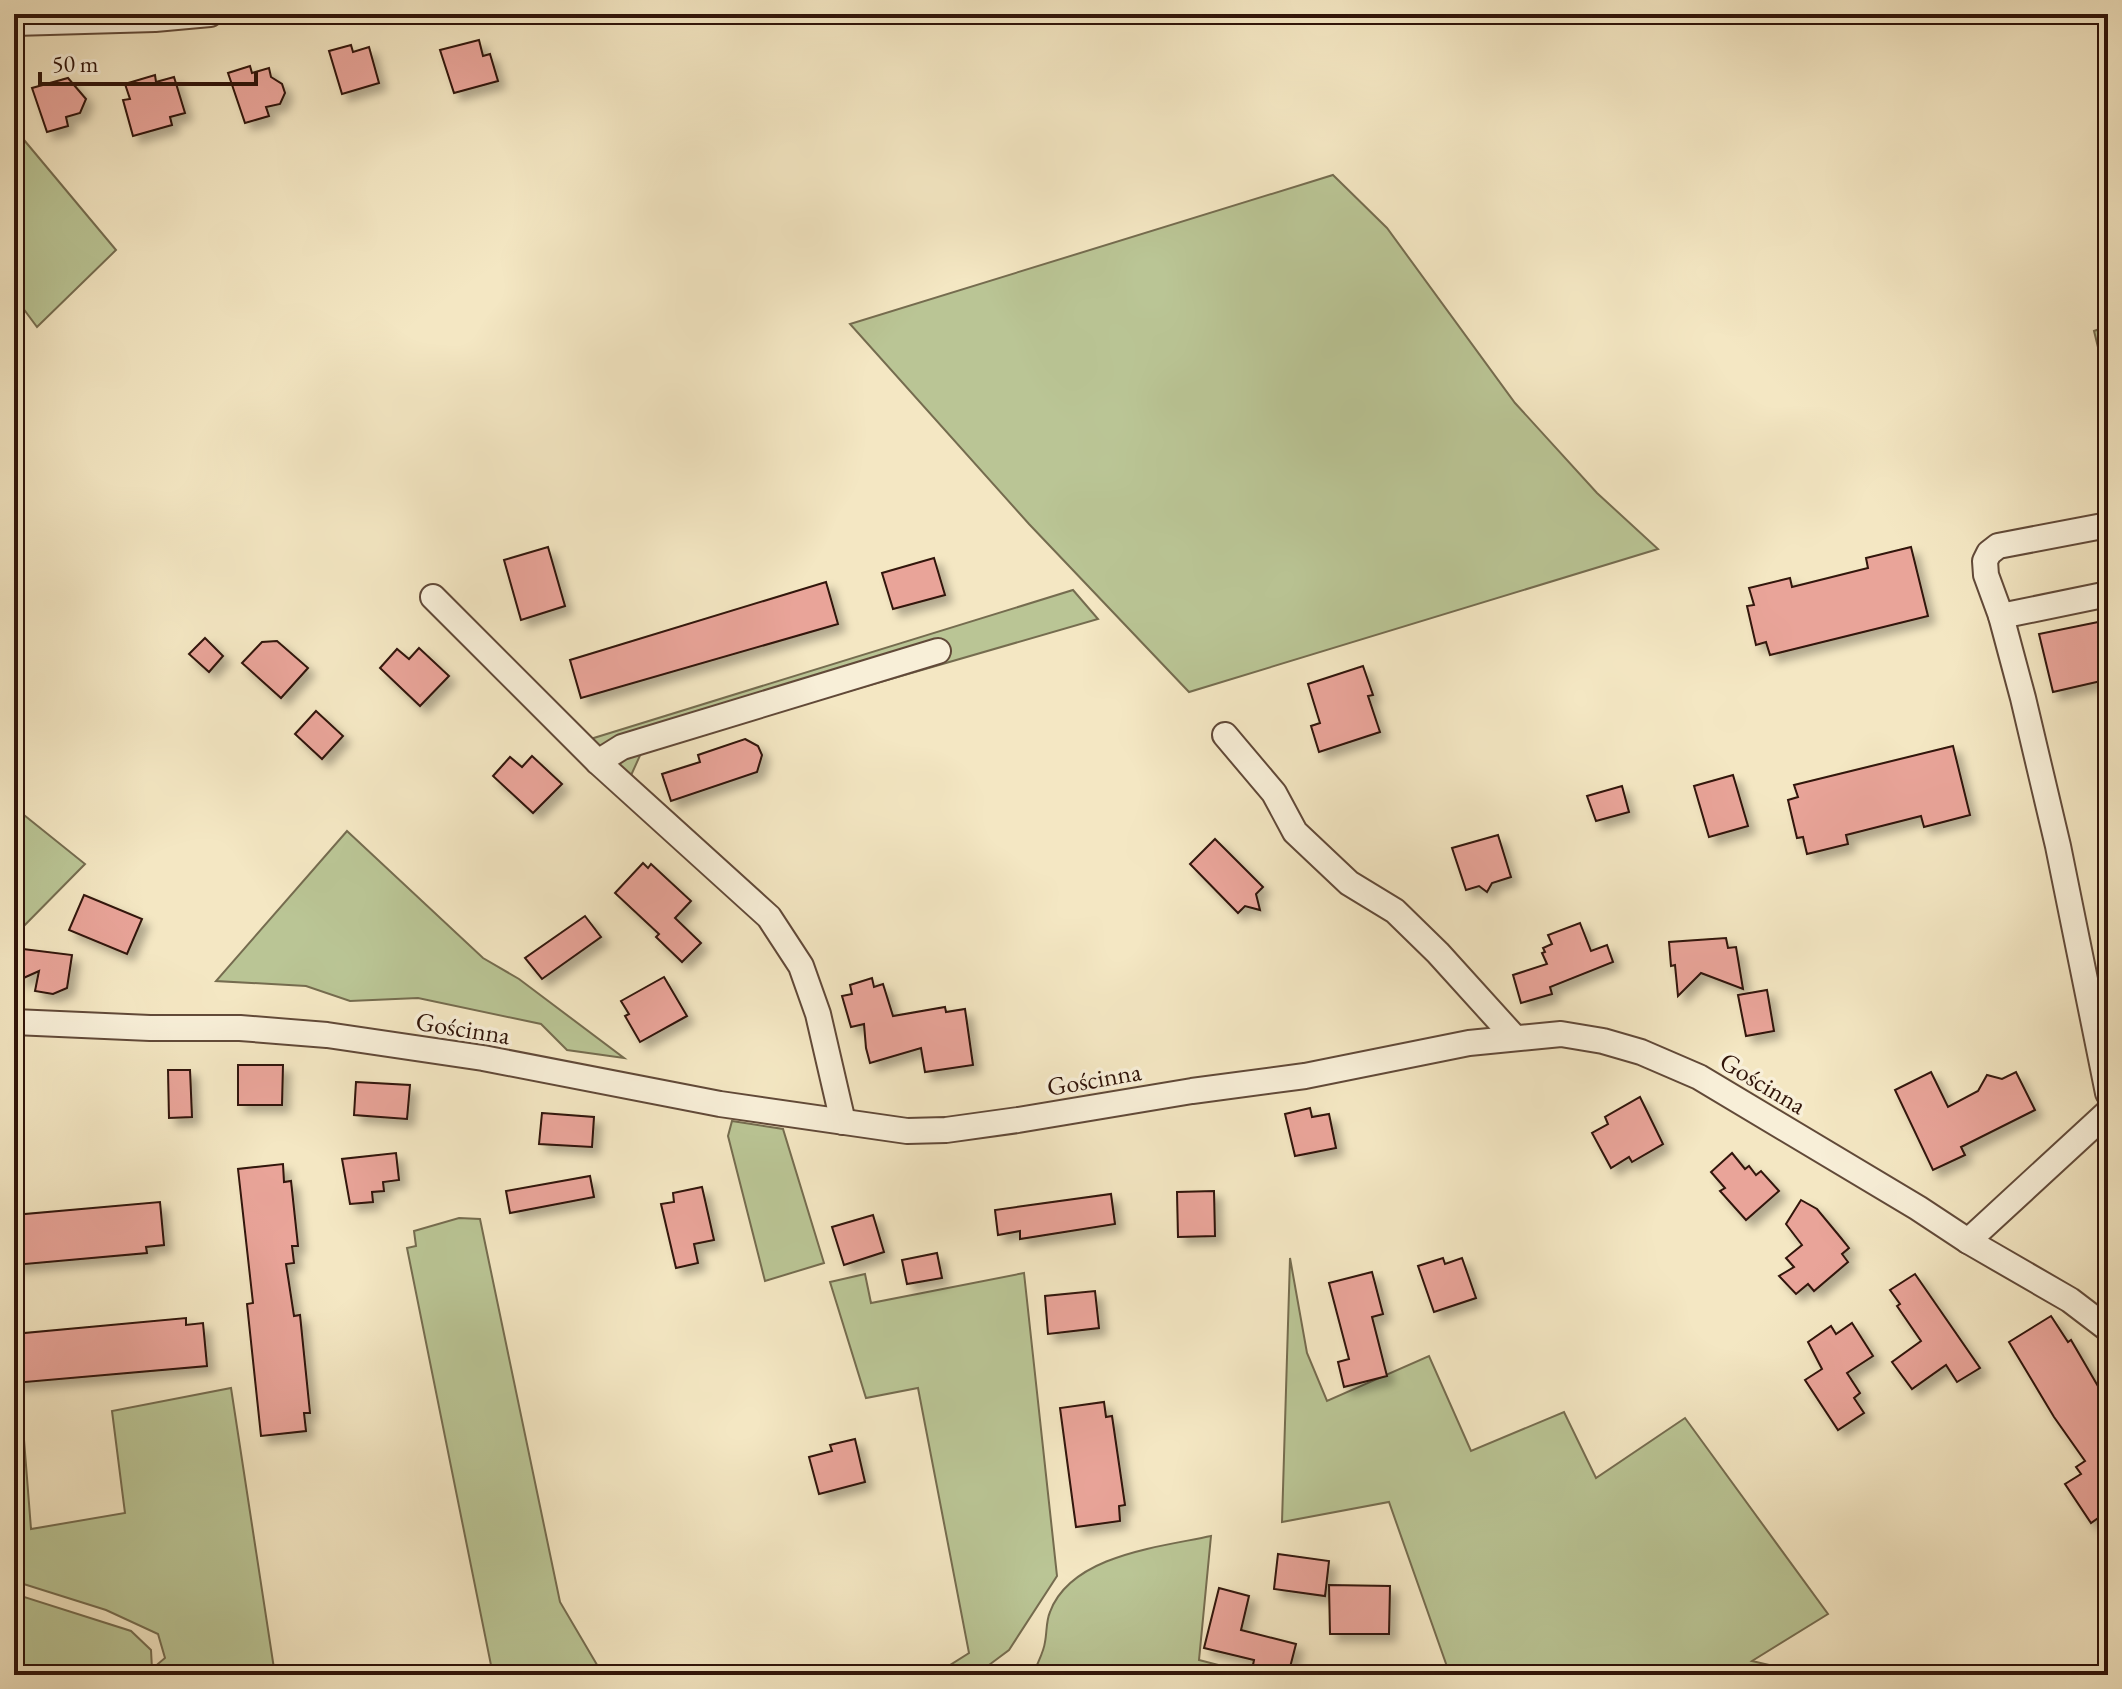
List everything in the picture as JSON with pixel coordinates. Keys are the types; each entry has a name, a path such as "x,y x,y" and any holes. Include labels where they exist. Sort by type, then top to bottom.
{"street":[{"path":"14,23 155,19 210,14"},
{"path":"2108,525 2007,543 1989,553 1985,561 1986,575 2001,616 2058,846 2108,1093"},
{"path":"2001,616 2108,594"},
{"path":"433,597 598,762 769,917 801,966 818,1014 843,1122"},
{"path":"598,762 622,747 938,651"},
{"path":"1225,735 1274,793 1295,832 1349,883 1395,911 1438,953 1515,1038"},
{"name":"Gościnna","path":"14,1022 240,1028 327,1035 483,1058 720,1104 907,1131 946,1130 1305,1076 1469,1043 1561,1034 1603,1041 1652,1056 1699,1077 2070,1300 2108,1329"},
{"path":"1968,1241 2108,1112"}],"green space":[{"path":"14,128 116,250 37,327 14,296"},
{"path":"1333,175 1387,228 1515,403 1597,493 1658,549 1189,692 1029,524 850,324"},
{"path":"2108,326 2108,388 2094,331"},
{"path":"1073,590 1098,619 642,751 628,782 584,741"},
{"path":"14,807 85,864 14,936"},
{"path":"347,831 483,958 519,979 624,1058 567,1050 541,1024 418,998 350,1001 306,986 216,981"},
{"path":"732,1121 783,1129 824,1263 765,1281 728,1136"},
{"path":"459,1218 480,1219 560,1602 603,1675 493,1675 407,1248 416,1246 414,1231"},
{"path":"1290,1258 1307,1353 1327,1401 1429,1356 1471,1451 1564,1412 1596,1478 1685,1418 1828,1614 1752,1661 1812,1675 1450,1675 1389,1502 1282,1522"},
{"path":"1024,1273 1057,1576 1009,1650 985,1668 971,1675 916,1675 942,1670 969,1653 918,1388 866,1398 830,1282 865,1274 871,1303"},
{"path":"231,1388 275,1675 14,1675 15,1594 131,1631 151,1650 152,1669 165,1658 158,1634 106,1610 14,1581 14,1429 23,1427 31,1529 125,1513 112,1411"},
{"path":"1211,1536 1199,1660 1257,1675 1054,1675 1037,1665 1050,1612 1061,1593 1077,1578 1119,1557"}],"building":[{"path":"479,40 483,56 490,54 498,81 454,93 440,50"},
{"path":"351,45 353,52 369,47 379,83 342,94 329,51"},
{"path":"250,66 252,73 269,68 271,77 282,84 285,93 280,104 266,107 269,116 245,123 228,73"},
{"path":"155,75 156,82 174,77 185,113 170,117 172,125 133,136 123,100 130,99 125,84"},
{"path":"68,78 86,99 80,113 66,117 68,126 47,132 32,88"},
{"path":"548,547 565,606 521,620 504,560"},
{"path":"1911,547 1928,616 1770,655 1766,642 1756,645 1747,606 1754,605 1749,588 1790,578 1792,587 1868,568 1866,558"},
{"path":"934,558 945,595 893,609 882,573"},
{"path":"826,582 838,624 581,698 570,660"},
{"path":"2108,620 2108,674 2100,676 2101,681 2053,692 2039,634"},
{"path":"205,638 223,656 209,672 189,654"},
{"path":"277,641 308,668 281,698 242,663 262,642"},
{"path":"419,648 449,676 420,706 380,668 397,649 409,659"},
{"path":"1363,666 1373,695 1368,696 1380,732 1319,752 1311,726 1320,723 1308,684"},
{"path":"316,711 343,736 322,759 295,734"},
{"path":"745,739 758,746 762,755 757,772 671,801 662,774 700,762 698,755"},
{"path":"1953,746 1970,815 1924,827 1921,816 1846,835 1848,844 1807,854 1803,837 1797,838 1788,800 1798,797 1794,785"},
{"path":"532,756 562,784 533,813 493,776 510,757 522,767"},
{"path":"1733,775 1748,826 1709,837 1694,786"},
{"path":"1622,786 1629,812 1596,821 1587,796"},
{"path":"1498,835 1511,877 1492,883 1487,892 1479,886 1466,890 1452,848"},
{"path":"1215,839 1263,887 1256,894 1260,910 1245,906 1238,913 1190,864"},
{"path":"643,863 648,868 651,864 691,901 675,918 701,943 682,962 656,937 659,934 615,893"},
{"path":"84,895 142,919 127,954 69,930"},
{"path":"585,916 601,937 542,979 525,958"},
{"path":"1580,923 1591,951 1607,945 1613,962 1550,987 1552,994 1521,1003 1513,975 1547,964 1542,953 1545,952 1543,948 1552,944 1548,935"},
{"path":"1726,938 1728,948 1736,947 1743,989 1701,973 1678,996 1669,942"},
{"path":"23,949 72,955 67,988 53,994 35,991 39,971 19,980"},
{"path":"664,977 687,1016 640,1042 625,1016 629,1014 621,1001"},
{"path":"872,978 874,987 883,984 893,1016 945,1007 946,1012 965,1009 973,1065 925,1072 921,1048 870,1063 864,1024 851,1027 842,996 852,994 850,985"},
{"path":"1767,990 1774,1031 1746,1036 1738,995"},
{"path":"238,1065 283,1065 282,1105 238,1105"},
{"path":"168,1070 190,1070 192,1117 169,1118"},
{"path":"1931,1072 1948,1107 1978,1091 1987,1075 2002,1079 2016,1072 2035,1110 1961,1147 1965,1155 1933,1170 1895,1090"},
{"path":"356,1082 410,1085 407,1119 354,1115"},
{"path":"1640,1097 1663,1144 1632,1162 1629,1157 1611,1168 1592,1133 1608,1124 1605,1117"},
{"path":"1310,1108 1312,1117 1329,1114 1336,1148 1295,1156 1285,1114"},
{"path":"542,1113 594,1117 592,1147 539,1144"},
{"path":"396,1153 399,1180 383,1182 384,1191 372,1192 373,1202 350,1204 342,1159"},
{"path":"1732,1153 1745,1169 1749,1166 1756,1175 1761,1171 1779,1191 1746,1220 1720,1191 1725,1188 1711,1172"},
{"path":"283,1164 284,1182 291,1181 298,1246 292,1246 294,1263 286,1264 294,1316 300,1315 310,1413 304,1413 306,1431 261,1436 247,1304 253,1303 238,1169"},
{"path":"590,1176 594,1197 510,1213 506,1191"},
{"path":"702,1187 714,1240 694,1244 698,1263 676,1268 661,1204 674,1202 673,1193"},
{"path":"1214,1191 1215,1236 1178,1237 1177,1192"},
{"path":"1111,1194 1115,1224 1020,1239 1020,1231 998,1235 995,1210"},
{"path":"1801,1200 1817,1209 1849,1248 1842,1254 1848,1262 1814,1291 1808,1284 1796,1294 1779,1276 1794,1267 1786,1258 1802,1245 1786,1224"},
{"path":"160,1202 164,1245 146,1247 147,1253 14,1265 14,1215"},
{"path":"873,1215 884,1252 844,1265 832,1227"},
{"path":"937,1253 942,1278 907,1284 902,1260"},
{"path":"1443,1258 1445,1264 1462,1258 1476,1298 1434,1312 1418,1266"},
{"path":"1372,1272 1383,1314 1372,1317 1387,1376 1344,1387 1338,1362 1349,1359 1329,1283"},
{"path":"1915,1274 1980,1368 1957,1382 1946,1365 1912,1389 1892,1362 1921,1341 1890,1290"},
{"path":"1095,1291 1099,1328 1048,1334 1045,1296"},
{"path":"2051,1316 2068,1342 2071,1340 2099,1388 2108,1383 2108,1511 2091,1523 2065,1484 2081,1474 2076,1467 2085,1461 2054,1417 2009,1342"},
{"path":"186,1318 186,1325 203,1323 207,1366 14,1383 14,1334"},
{"path":"1852,1323 1873,1356 1847,1373 1860,1393 1854,1398 1864,1413 1838,1430 1805,1380 1822,1369 1808,1342 1831,1326 1836,1334"},
{"path":"1104,1402 1106,1417 1112,1416 1125,1505 1119,1506 1120,1521 1076,1527 1060,1408"},
{"path":"855,1439 865,1482 819,1494 809,1457 832,1451 830,1445"},
{"path":"1278,1554 1329,1561 1325,1596 1274,1589"},
{"path":"1329,1585 1390,1586 1389,1634 1330,1634"},
{"path":"1219,1588 1249,1596 1241,1630 1296,1644 1288,1675 1251,1675 1254,1660 1204,1648"}]}
